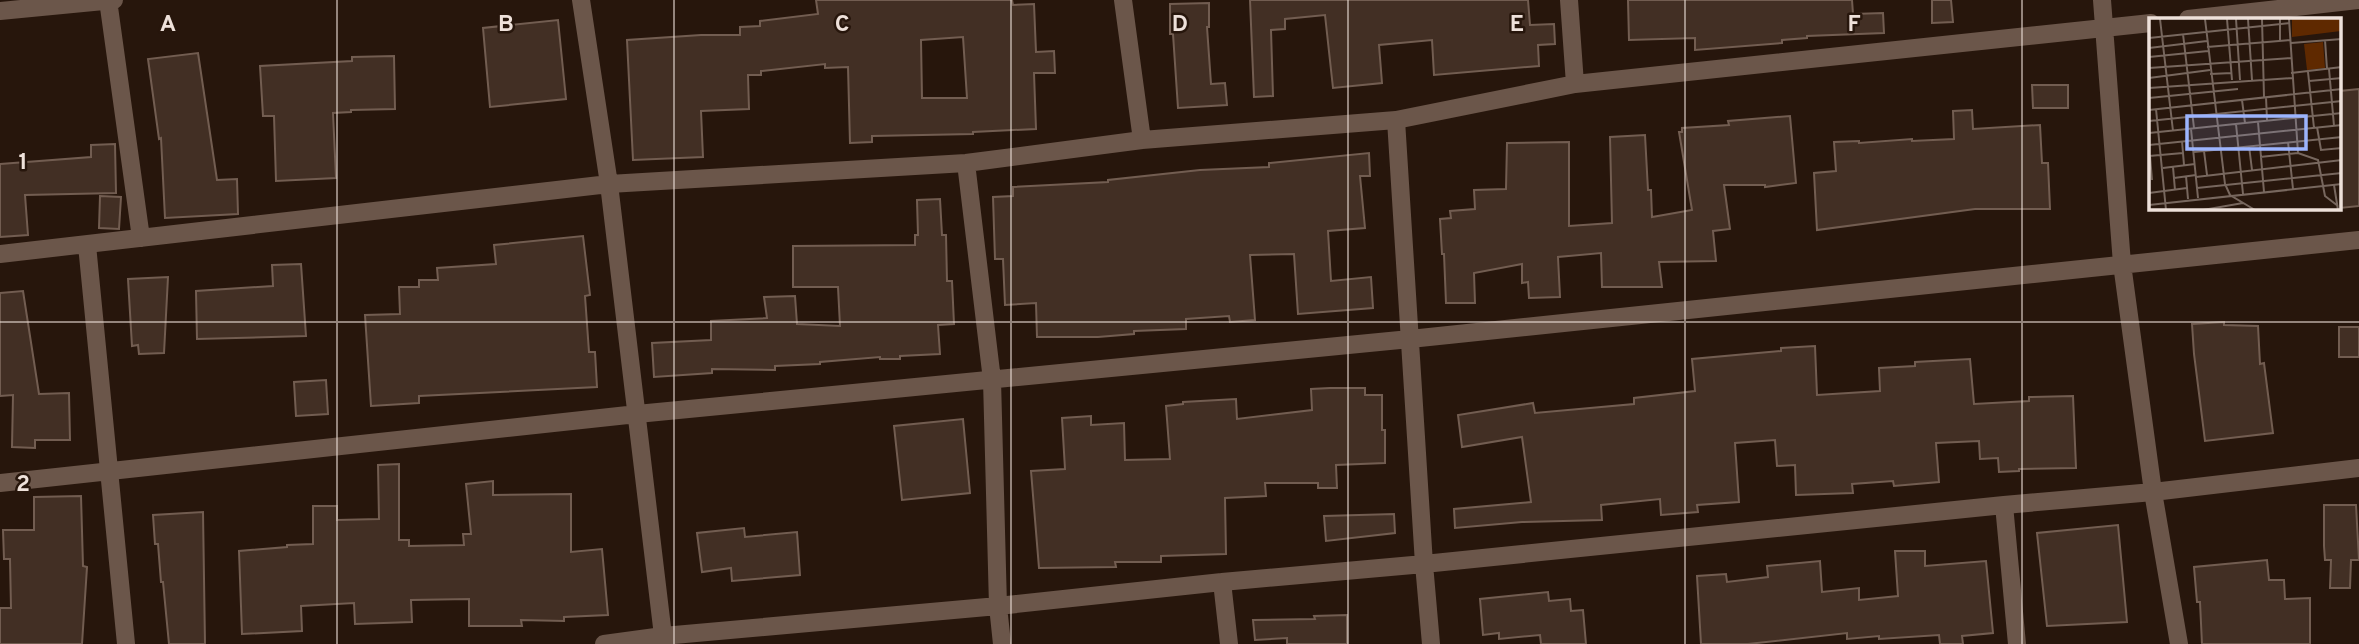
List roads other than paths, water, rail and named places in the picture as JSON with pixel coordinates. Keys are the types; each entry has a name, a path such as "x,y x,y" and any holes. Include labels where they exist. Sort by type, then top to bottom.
{"street":[{"path":"108,0 141,238"},
{"path":"0,12 114,0"},
{"path":"581,0 609,184 664,640"},
{"path":"1123,0 1142,140"},
{"path":"1569,0 1575,84"},
{"path":"2102,0 2122,264 2153,492 2179,644"},
{"path":"2197,18 2359,0"},
{"path":"0,254 609,184 966,163 1142,140 1396,120 1575,84 2149,23"},
{"path":"1396,120 1431,644"},
{"path":"966,163 992,380 998,606 1002,644"},
{"path":"0,483 637,414 1410,339 2359,240"},
{"path":"87,245 126,644"},
{"path":"604,644 2153,492 2359,468"},
{"path":"2004,505 2017,644"},
{"path":"1222,582 1229,644"}]}
